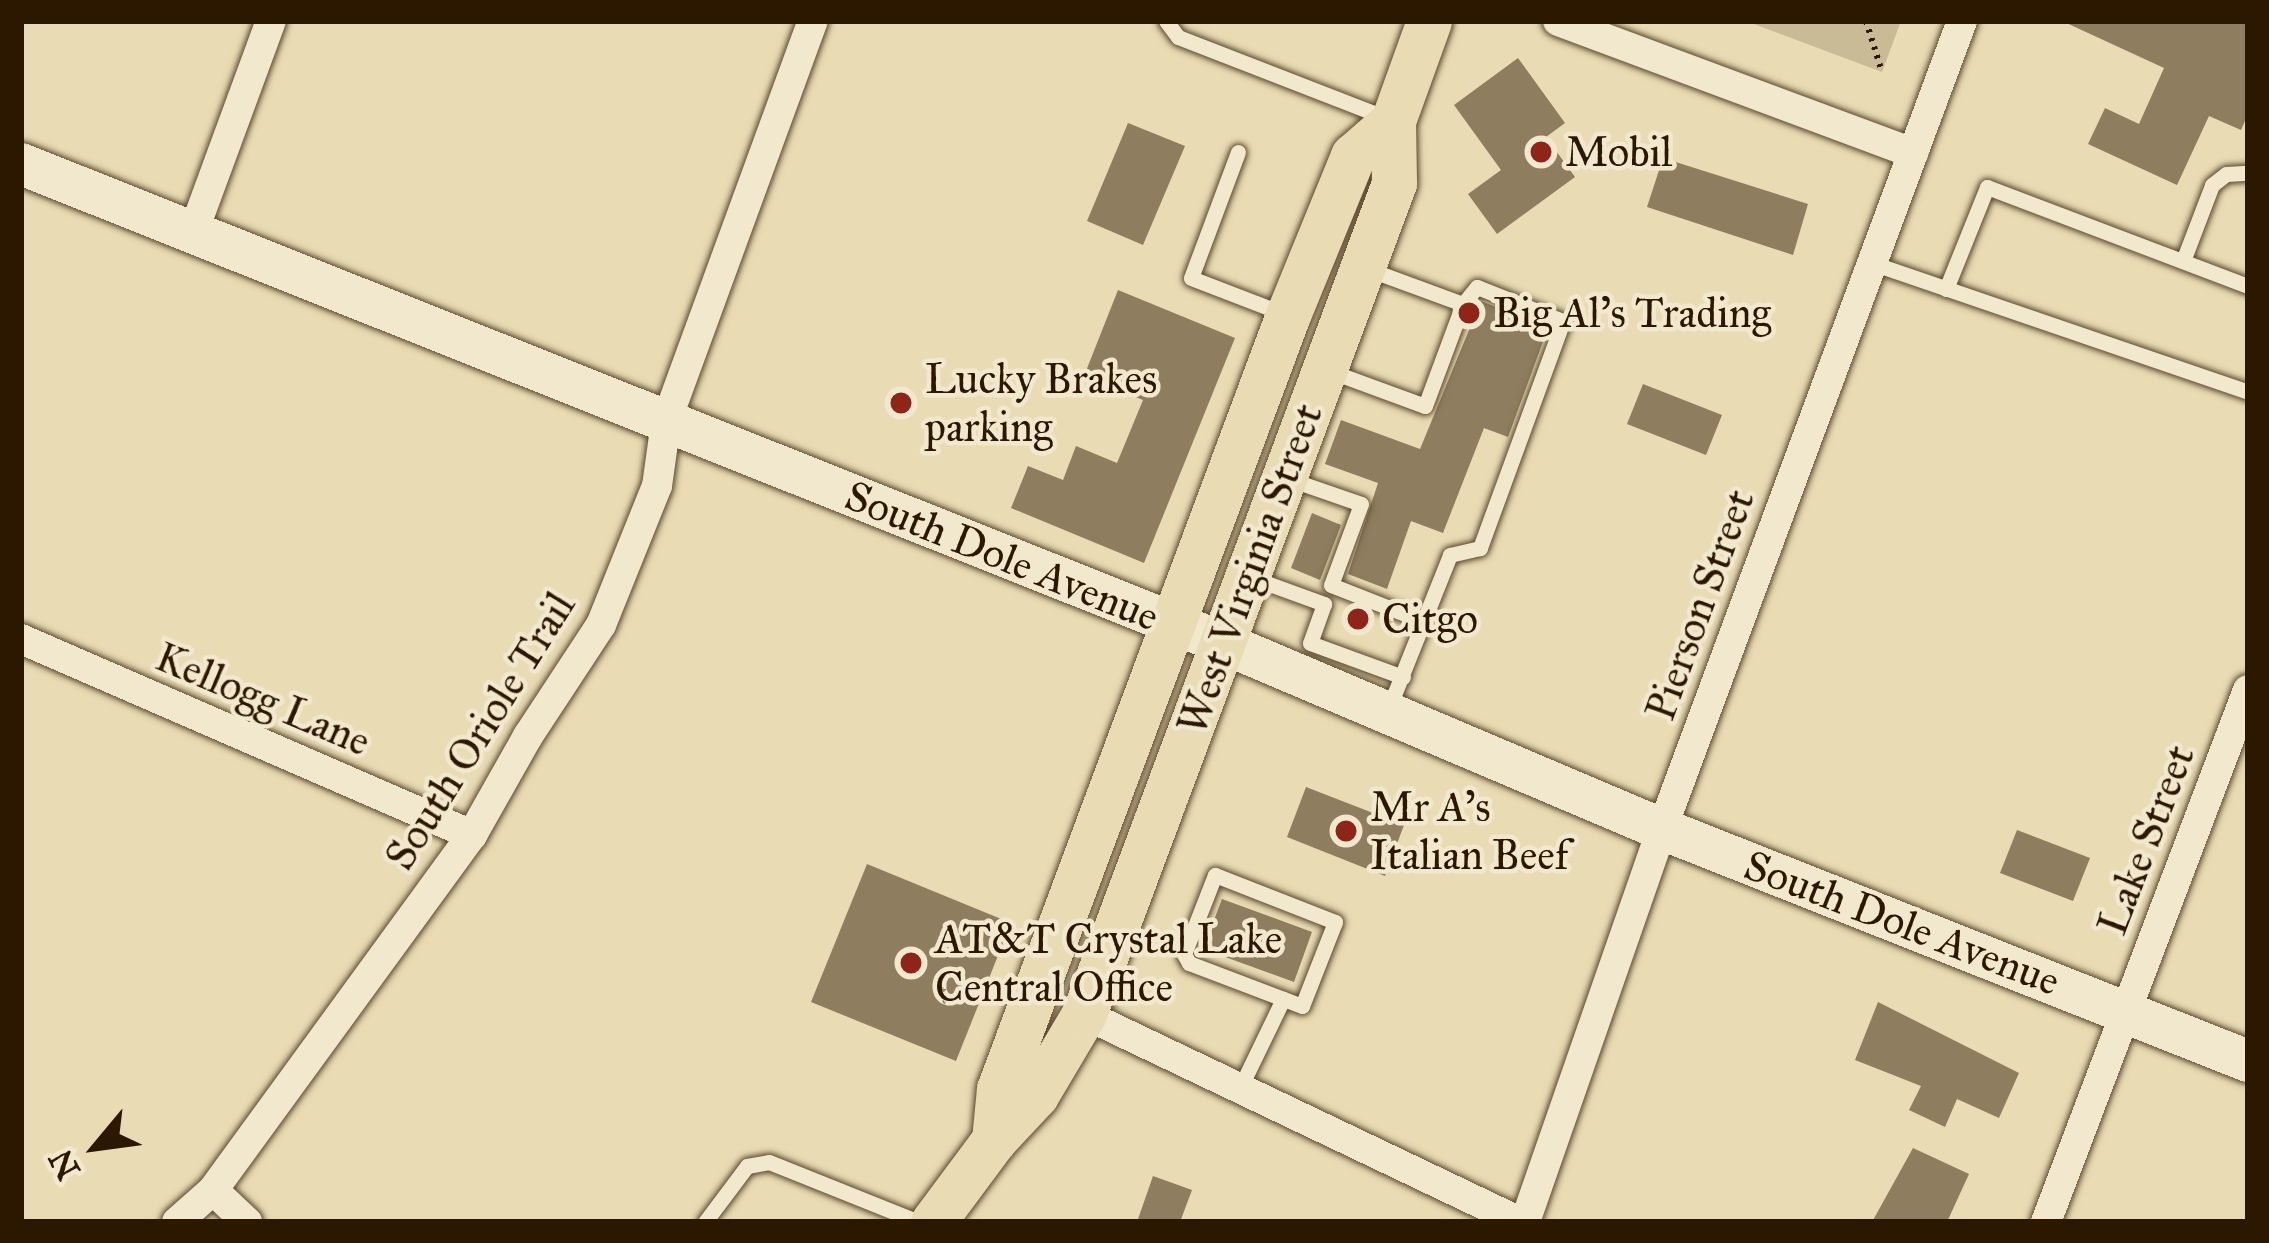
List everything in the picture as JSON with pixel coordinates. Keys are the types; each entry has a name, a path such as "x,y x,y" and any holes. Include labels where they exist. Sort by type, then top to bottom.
{"main road":[{"name":"West Virginia Street","path":"933,1222 994,1139 1036,1095 1084,1014 1394,183 1393,121 1430,21"},
{"name":"West Virginia Street","path":"994,1139 999,1090 1288,315 1353,156 1393,121"},
{"path":"1288,315 1331,352"}],"street":[{"path":"194,230 271,21"},
{"name":"South Oriole Trail","path":"177,1222 213,1190 472,835 528,736 602,625 657,486 666,422 813,21"},
{"path":"1558,21 1912,153"},
{"name":"Pierson Street","path":"1523,1222 1662,829 1962,21"},
{"name":"South Dole Avenue","path":"21,164 1172,625 1222,643 1303,658 1395,695 1662,829 2248,1061"},
{"name":"Kellogg Lane","path":"21,639 472,835"},
{"name":"Lake Street","path":"2046,1222 2248,690"},
{"path":"1084,1014 1523,1222"},
{"path":"213,1190 247,1222"}],"lane":[{"path":"1166,21 1178,38 1393,121"},
{"path":"1238,152 1191,278 1288,315"},
{"path":"2183,261 2212,185 2226,174 2248,173"},
{"path":"1946,290 1987,188 2248,286"},
{"path":"1872,263 2248,392"},
{"path":"1362,267 1463,304"},
{"path":"1331,352 1426,406 1463,304 1477,287 1563,321 1480,548 1450,555 1395,695"},
{"path":"1283,477 1361,504 1303,658"},
{"path":"1248,576 1324,604"},
{"path":"1331,585 1423,621"},
{"path":"1215,875 1335,922 1302,1006 1283,999 1190,962 1184,954 1215,875"},
{"path":"1240,1088 1283,999"},
{"path":"705,1222 747,1166 769,1162 919,1222"}],"path":[{"path":"1866,21 1882,72"}],"shaded area":[{"path":"1746,21 1901,21 1882,72"}],"building":[{"path":"2062,21 2248,21 2248,114 2241,130 2209,116 2177,185 2088,144 2105,108 2139,124 2164,68"},
{"path":"1518,58 1565,123 1546,137 1575,177 1497,234 1468,194 1501,170 1454,105"},
{"path":"1128,123 1185,146 1143,245 1087,221"},
{"path":"1663,158 1808,204 1793,255 1647,207"},
{"path":"1118,290 1235,338 1144,563 1011,508 1028,466 1063,480 1076,446 1117,463 1143,400 1084,376"},
{"path":"1481,301 1548,328 1508,437 1484,428 1443,533 1411,521 1387,589 1348,574 1378,483 1325,464 1341,420 1420,449"},
{"path":"1643,384 1722,415 1706,455 1627,424"},
{"path":"1312,513 1341,525 1320,580 1291,568"},
{"name":"Mr A's Italian Beef","path":"1306,787 1404,825 1385,876 1287,837"},
{"path":"2017,830 2090,858 2073,901 2000,873"},
{"name":"AT&T Crystal Lake Central Office","path":"867,864 1011,923 956,1061 811,1002"},
{"path":"1222,899 1312,932 1294,982 1203,949"},
{"path":"1878,1002 2019,1073 1999,1118 1957,1099 1945,1127 1909,1110 1921,1086 1855,1060"},
{"path":"1913,1148 1969,1174 1947,1222 1872,1222"},
{"path":"1153,1176 1192,1190 1180,1222 1137,1222"}],"place":[{"name":"Mobil","path":"1541,152"},
{"name":"Big Al's Trading","path":"1469,313"},
{"name":"Lucky Brakes parking","path":"901,403"},
{"name":"Citgo","path":"1358,619"},
{"name":"Mr A's Italian Beef","path":"1346,831"},
{"name":"AT&T Crystal Lake Central Office","path":"911,963"}]}
